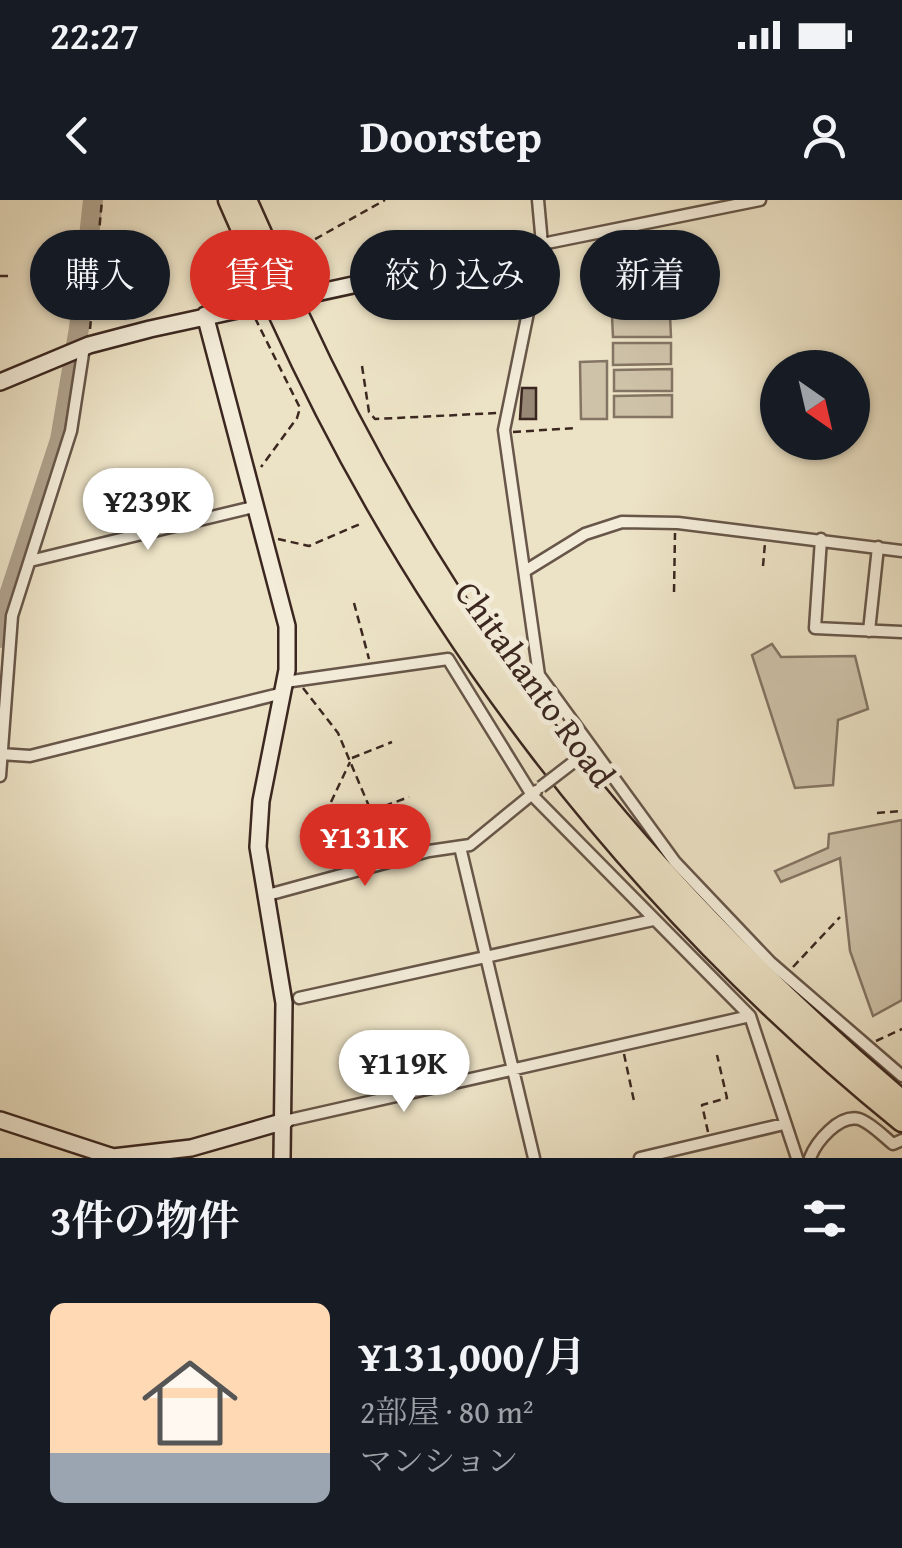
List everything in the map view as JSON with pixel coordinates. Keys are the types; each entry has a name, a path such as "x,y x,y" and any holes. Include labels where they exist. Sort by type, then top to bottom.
{"highway":[{"name":"Chitahanto Road","path":"228,200 245,230"},
{"name":"Chitahanto Road","path":"246,200 257,230"},
{"name":"Chitahanto Road","path":"292,320 414,538 532,718 693,907 796,1009 902,1101"},
{"name":"Chitahanto Road","path":"292,320 364,483 409,562 469,656 567,789 729,968 902,1122"}],"street":[{"path":"538,200 541,230"},
{"path":"560,240 760,200"},
{"path":"0,382 86,346 190,319"},
{"path":"206,320 268,542 287,626 289,686 258,824 264,896 284,1003 286,1121 282,1158"},
{"path":"526,320 504,432 539,675 587,748 675,862 786,976 902,1076"},
{"path":"0,776 10,634 71,431 86,346"},
{"path":"30,561 258,506"},
{"path":"525,571 585,534 622,522 675,523 821,538 902,551"},
{"path":"821,538 815,628 902,632"},
{"path":"869,631 878,547"},
{"path":"2,754 30,756 289,686 448,659 536,791 653,920 750,1016 797,1158"},
{"path":"264,896 428,851 470,844 587,748"},
{"path":"460,847 534,1158"},
{"path":"299,998 653,920"},
{"path":"0,1120 113,1156 191,1148 286,1121 750,1016"},
{"path":"810,1158 826,1133 849,1120 862,1120 893,1144 902,1140"},
{"path":"640,1158 784,1124"}],"path":[{"path":"86,346 102,200"},
{"path":"330,232 385,200"},
{"path":"0,276 10,276"},
{"path":"250,476 282,440 300,408 257,320"},
{"path":"362,366 369,412 374,419 506,414"},
{"path":"504,432 576,428"},
{"path":"674,592 675,523"},
{"path":"268,542 278,539 309,546 360,524"},
{"path":"763,566 766,533"},
{"path":"354,603 373,672"},
{"path":"289,686 333,724 370,811 409,797"},
{"path":"332,802 350,760 392,742"},
{"path":"877,813 902,811"},
{"path":"786,976 840,917"},
{"path":"868,1048 902,1030"},
{"path":"622,1045 634,1101"},
{"path":"710,1142 702,1105 726,1098 717,1055"}],"shaded area":[{"path":"612,320 670,320 671,337 613,337"},
{"path":"613,343 671,343 671,364 613,365"},
{"path":"607,361 607,419 581,419 580,362"},
{"path":"672,369 672,391 614,391 614,370"},
{"path":"672,395 672,417 614,417 614,396"},
{"path":"772,644 781,657 855,656 868,709 838,720 833,785 795,788 752,655"},
{"path":"902,820 902,1000 873,1016 850,951 840,858 781,882 775,871 828,848 829,834"}],"building":[{"path":"522,388 536,388 536,419 520,419"}],"waterway":[{"path":"0,638 4,610 60,440 79,328 93,200"}]}
